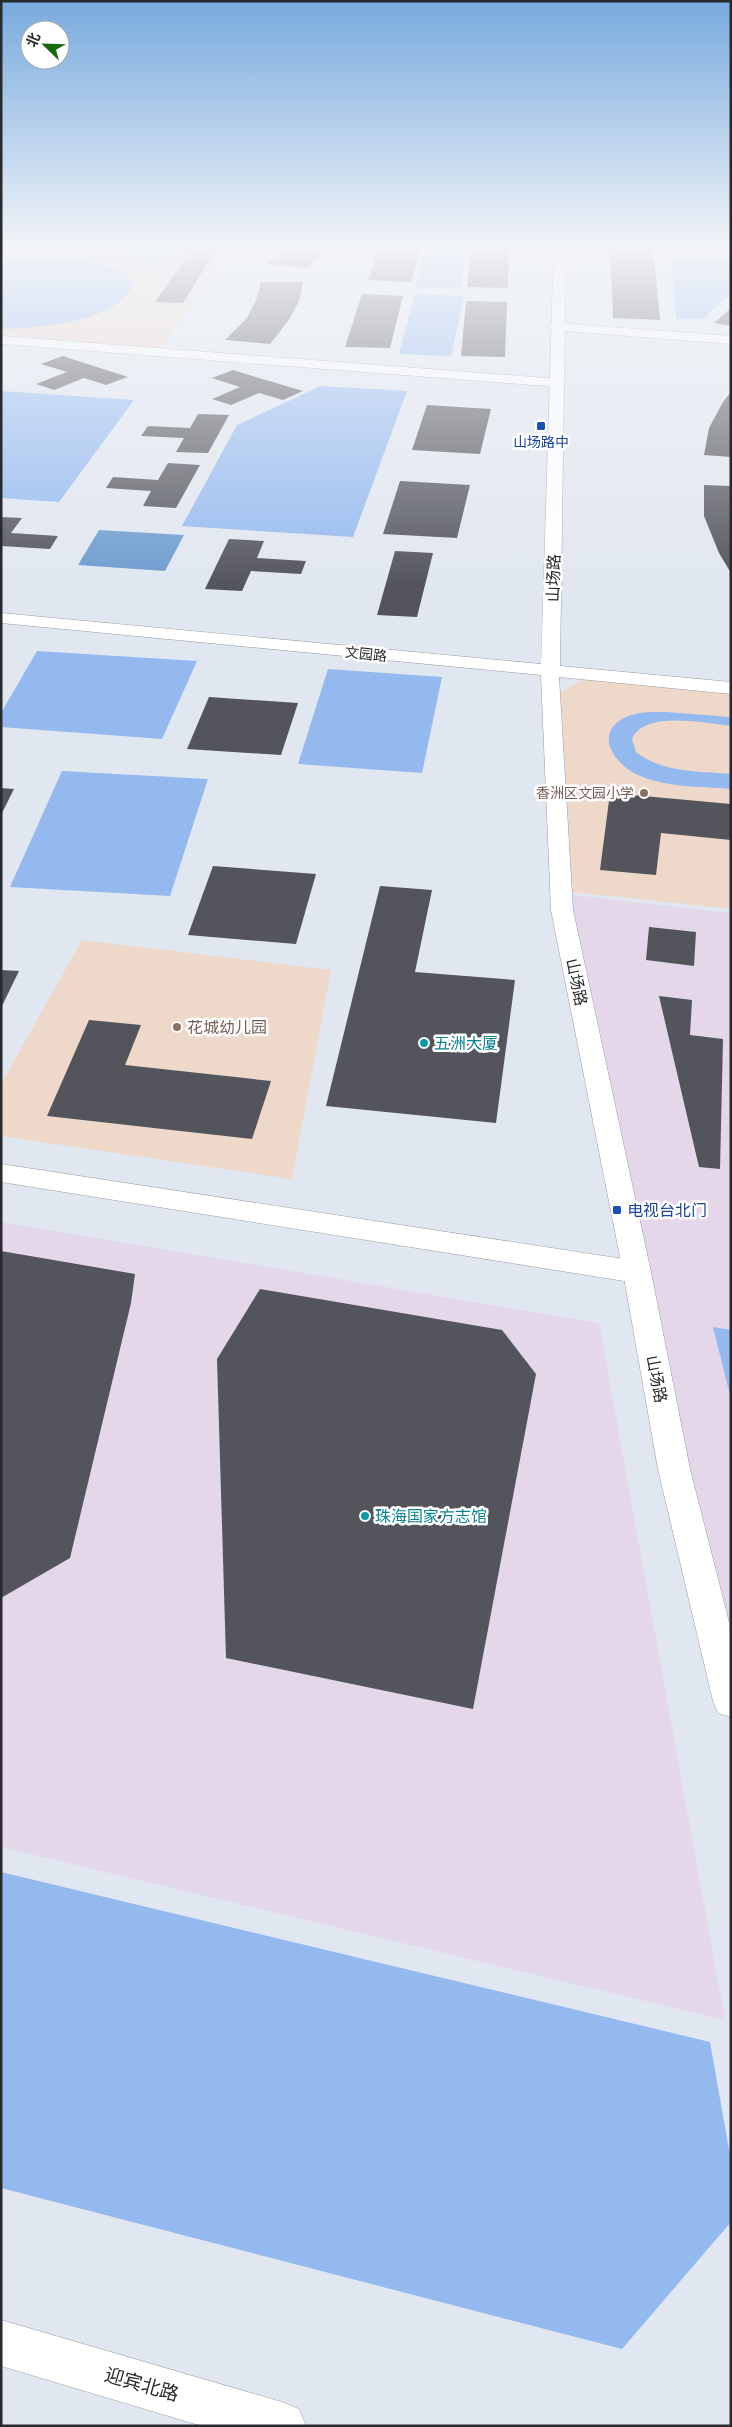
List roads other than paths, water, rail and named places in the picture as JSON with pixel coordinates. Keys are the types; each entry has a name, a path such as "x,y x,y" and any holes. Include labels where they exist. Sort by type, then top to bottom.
{"street":[{"path":"277,361 559,383"},
{"name":"山场路","path":"558,361 550,673 562,910 637,1272 674,1469 731,1701"},
{"name":"文园路","path":"1,618 550,673 731,688"},
{"path":"1,1173 637,1272"},
{"name":"迎宾北路","path":"1,2343 282,2426"}],"place":[{"name":"山场路中","path":"541,426"},
{"name":"香洲区文园小学","path":"644,793"},
{"name":"花城幼儿园","path":"177,1027"},
{"name":"五洲大厦","path":"424,1043"},
{"name":"电视台北门","path":"617,1210"},
{"name":"珠海国家方志馆","path":"365,1516"}]}
